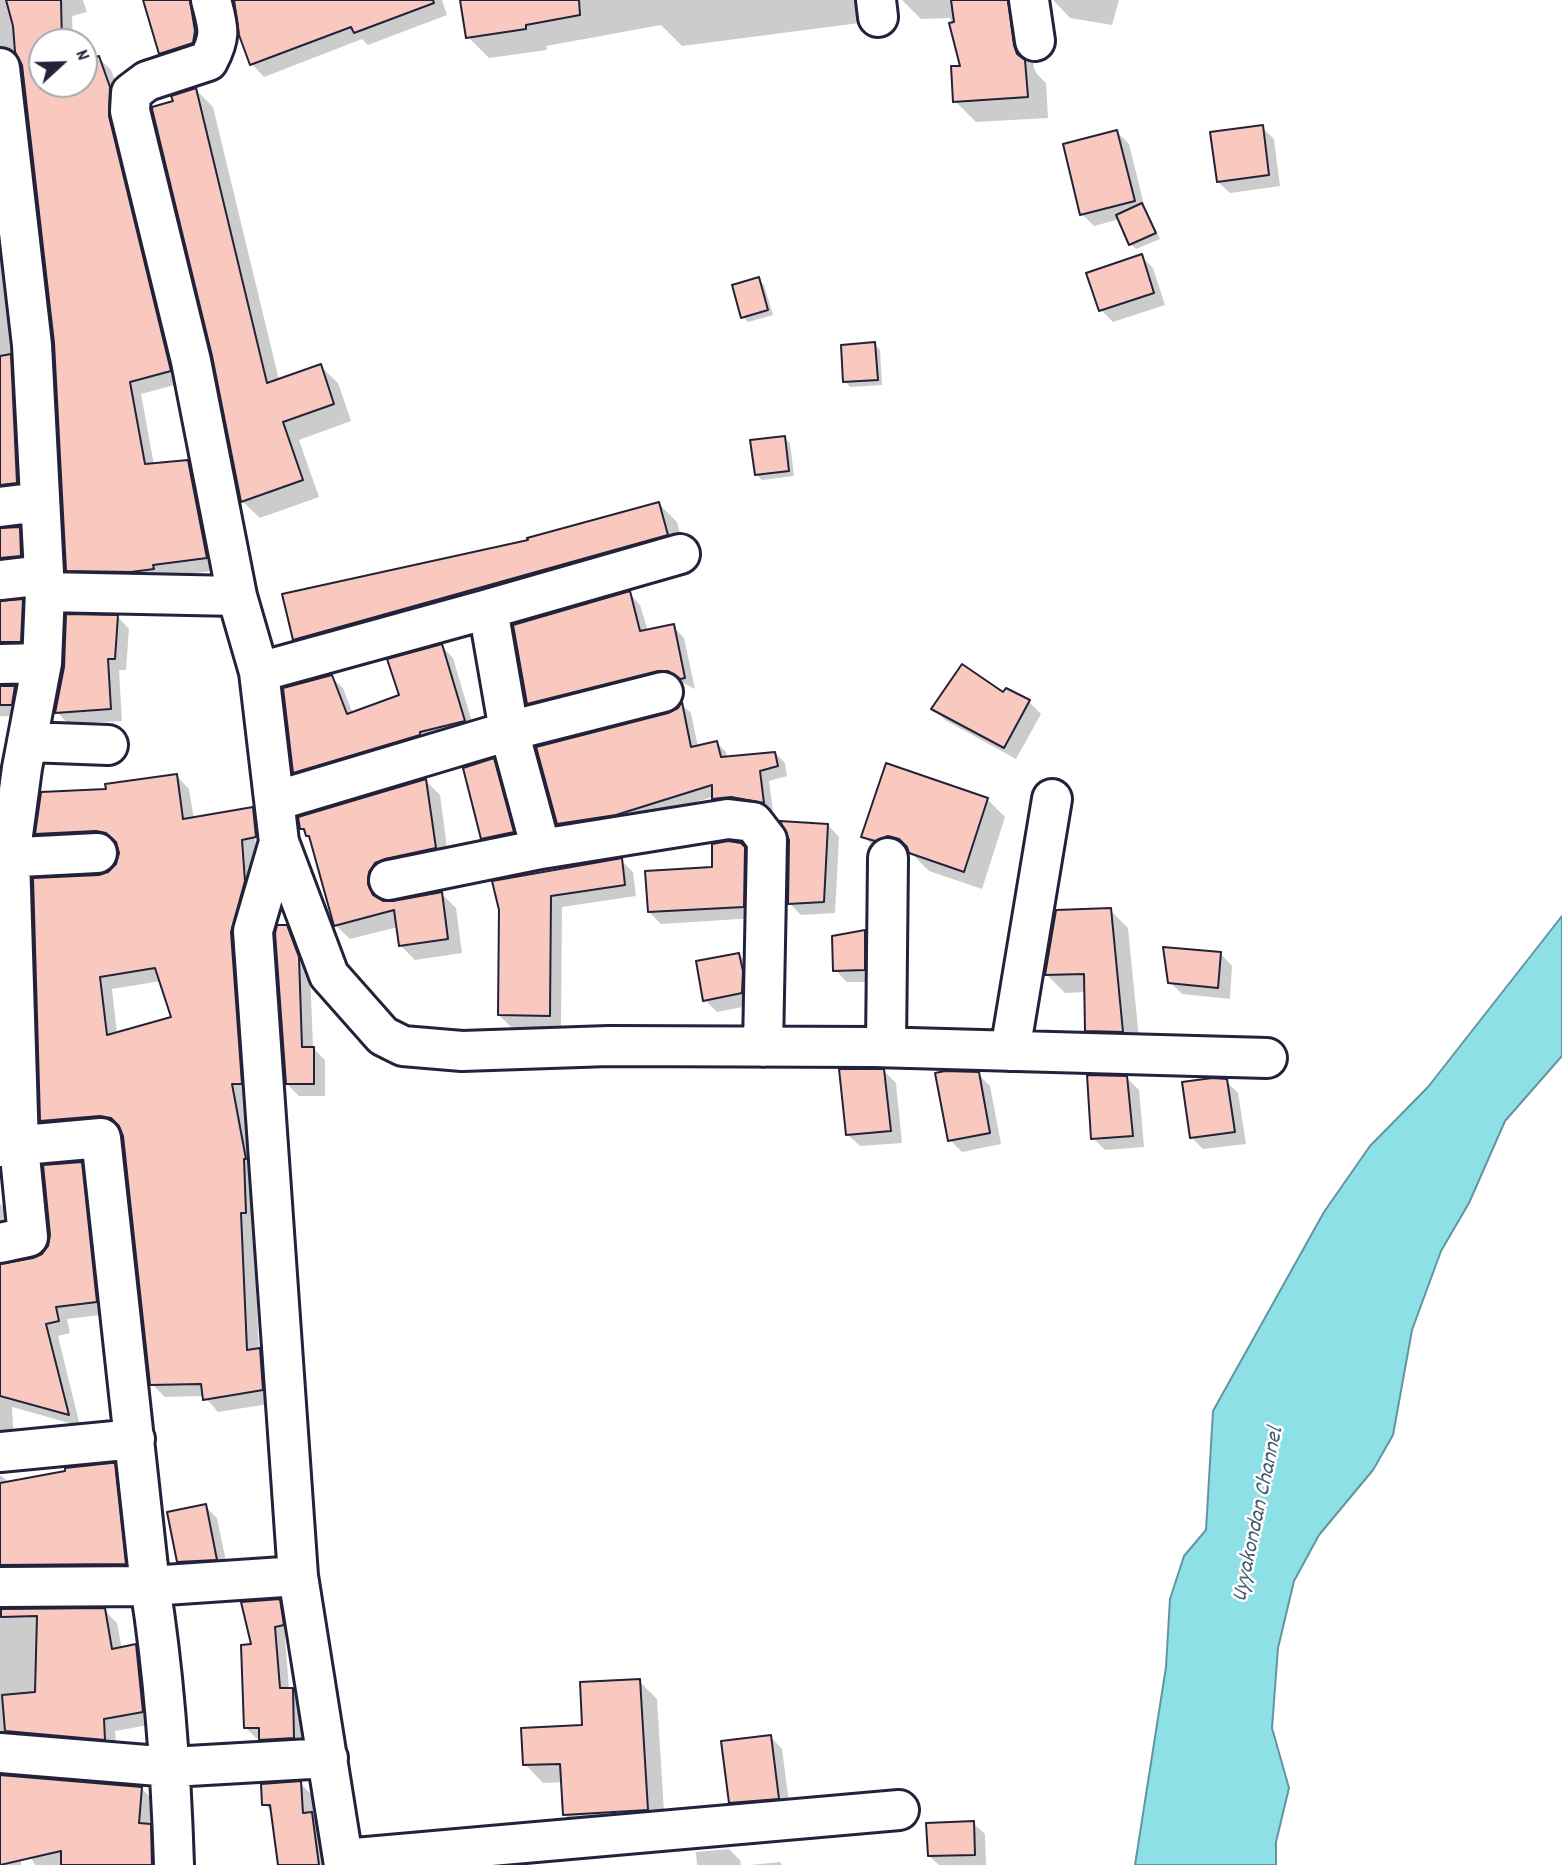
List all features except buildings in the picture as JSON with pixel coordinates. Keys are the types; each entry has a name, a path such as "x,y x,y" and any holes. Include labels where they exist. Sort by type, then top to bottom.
{"street":[{"path":"211,0 219,31 216,46 208,61 147,80 131,93 130,111 191,361 237,596 258,672 279,842 329,975 383,1037 403,1046 462,1051 609,1046 886,1048 1267,1058"},
{"path":"1030,0 1035,41"},
{"path":"0,68 32,345 44,583 42,663 17,760 5,858 10,1147 28,1237 0,1243"},
{"path":"0,507 40,502"},
{"path":"258,672 680,554"},
{"path":"0,580 237,596"},
{"path":"488,609 509,731 541,849"},
{"path":"0,664 42,663"},
{"path":"275,801 509,731 663,692"},
{"path":"17,760 108,745"},
{"path":"1010,1051 1052,799"},
{"path":"389,880 541,849 728,819 753,822 767,840 762,1047"},
{"path":"279,842 253,931 298,1576 344,1862 898,1810"},
{"path":"5,858 97,853"},
{"path":"886,1048 888,858"},
{"path":"10,1147 101,1138 149,1586 161,1656 171,1767 174,1865"},
{"path":"0,1452 135,1439"},
{"path":"0,1587 149,1586 298,1576"},
{"path":"0,1753 171,1767 328,1758"}],"water":[{"name":"Uyyakondan Channel","path":"1562,916 1562,1056 1505,1121 1469,1203 1441,1251 1412,1330 1393,1435 1373,1470 1319,1535 1294,1581 1278,1648 1272,1728 1289,1788 1276,1842 1276,1865 1135,1865 1166,1667 1170,1599 1184,1556 1206,1530 1213,1411 1324,1212 1370,1146 1428,1087"}]}
